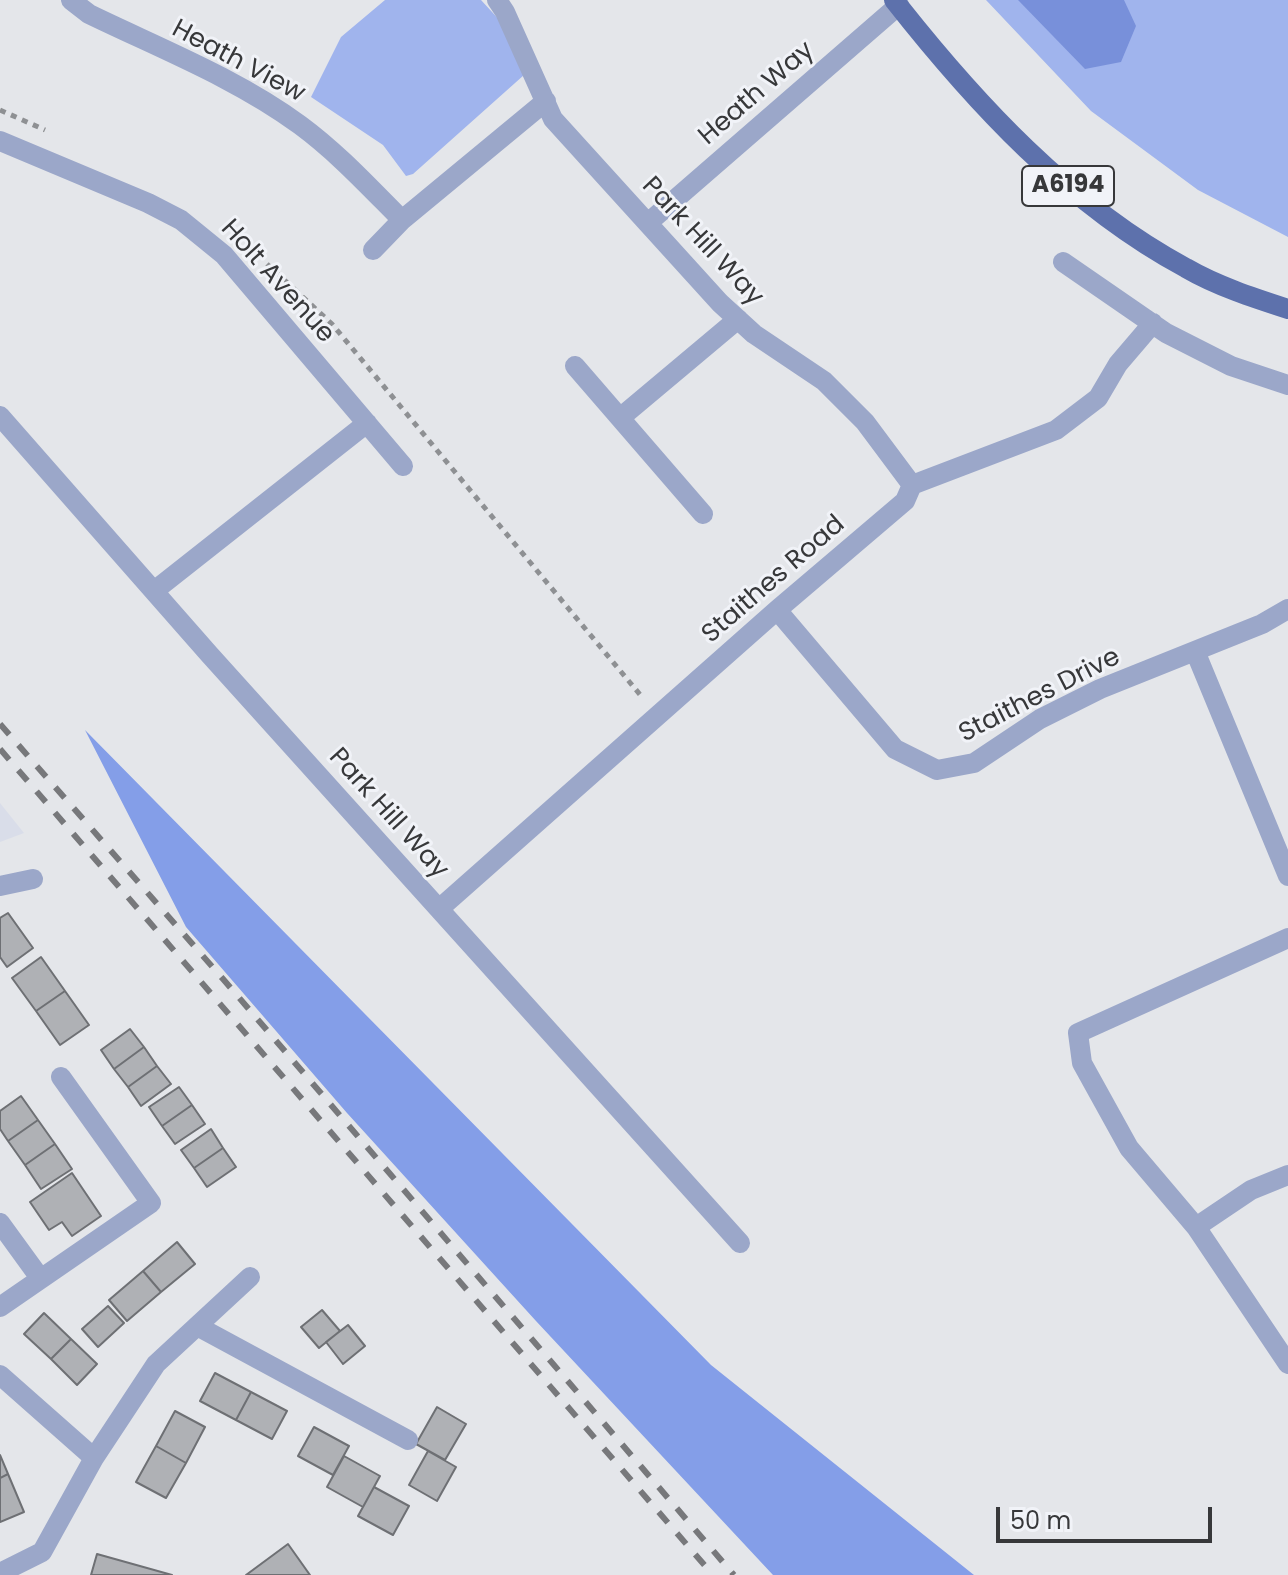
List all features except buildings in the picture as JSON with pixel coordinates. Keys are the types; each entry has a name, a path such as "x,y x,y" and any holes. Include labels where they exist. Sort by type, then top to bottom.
{"main road":[{"name":"A6194","path":"896,3 977,97 1036,158 1100,214 1186,269 1288,309"}],"street":[{"name":"Heath View","path":"71,0 89,14 251,93 299,124 347,163 402,220"},
{"name":"Park Hill Way","path":"497,0 553,119 738,319 754,334 824,381 865,422 912,485"},
{"name":"Heath Way","path":"649,222 896,3"},
{"path":"373,250 402,220 546,101"},
{"name":"Holt Avenue","path":"0,141 181,220 224,255 403,466"},
{"path":"1063,262 1166,333 1231,366 1288,385"},
{"path":"620,418 738,319"},
{"path":"912,485 1056,430 1098,398 1118,364 1153,323"},
{"path":"575,366 703,514"},
{"name":"Park Hill Way","path":"0,416 740,1243"},
{"path":"154,591 367,423"},
{"name":"Staithes Road","path":"439,909 905,501 912,485"},
{"name":"Staithes Drive","path":"777,610 895,749 937,770 974,763 1052,713 1100,689 1262,624 1288,609"},
{"path":"1195,651 1288,876"},
{"path":"0,886 33,879"},
{"path":"1288,938 1078,1033 1082,1063 1129,1148 1196,1227 1288,1364"},
{"path":"0,1307 151,1203 61,1077"},
{"path":"1196,1227 1251,1190 1288,1175"},
{"path":"0,1223 40,1278"},
{"path":"0,1573 42,1552 94,1458 156,1364 250,1277"},
{"path":"197,1326 408,1440"},
{"path":"0,1375 94,1458"}],"shaded area":[{"path":"385,0 481,0 504,25 524,75 413,174 406,176 383,145 311,97 341,37"},
{"path":"986,0 1288,0 1288,237 1198,190 1091,111"},
{"path":"1018,0 1124,0 1136,26 1121,62 1085,69"},
{"path":"85,730 711,1365 974,1575 773,1575 347,1113 186,927"},
{"path":"0,803 24,833 0,842"}],"railway":[{"path":"0,724 734,1575"},
{"path":"0,749 713,1575"}]}
